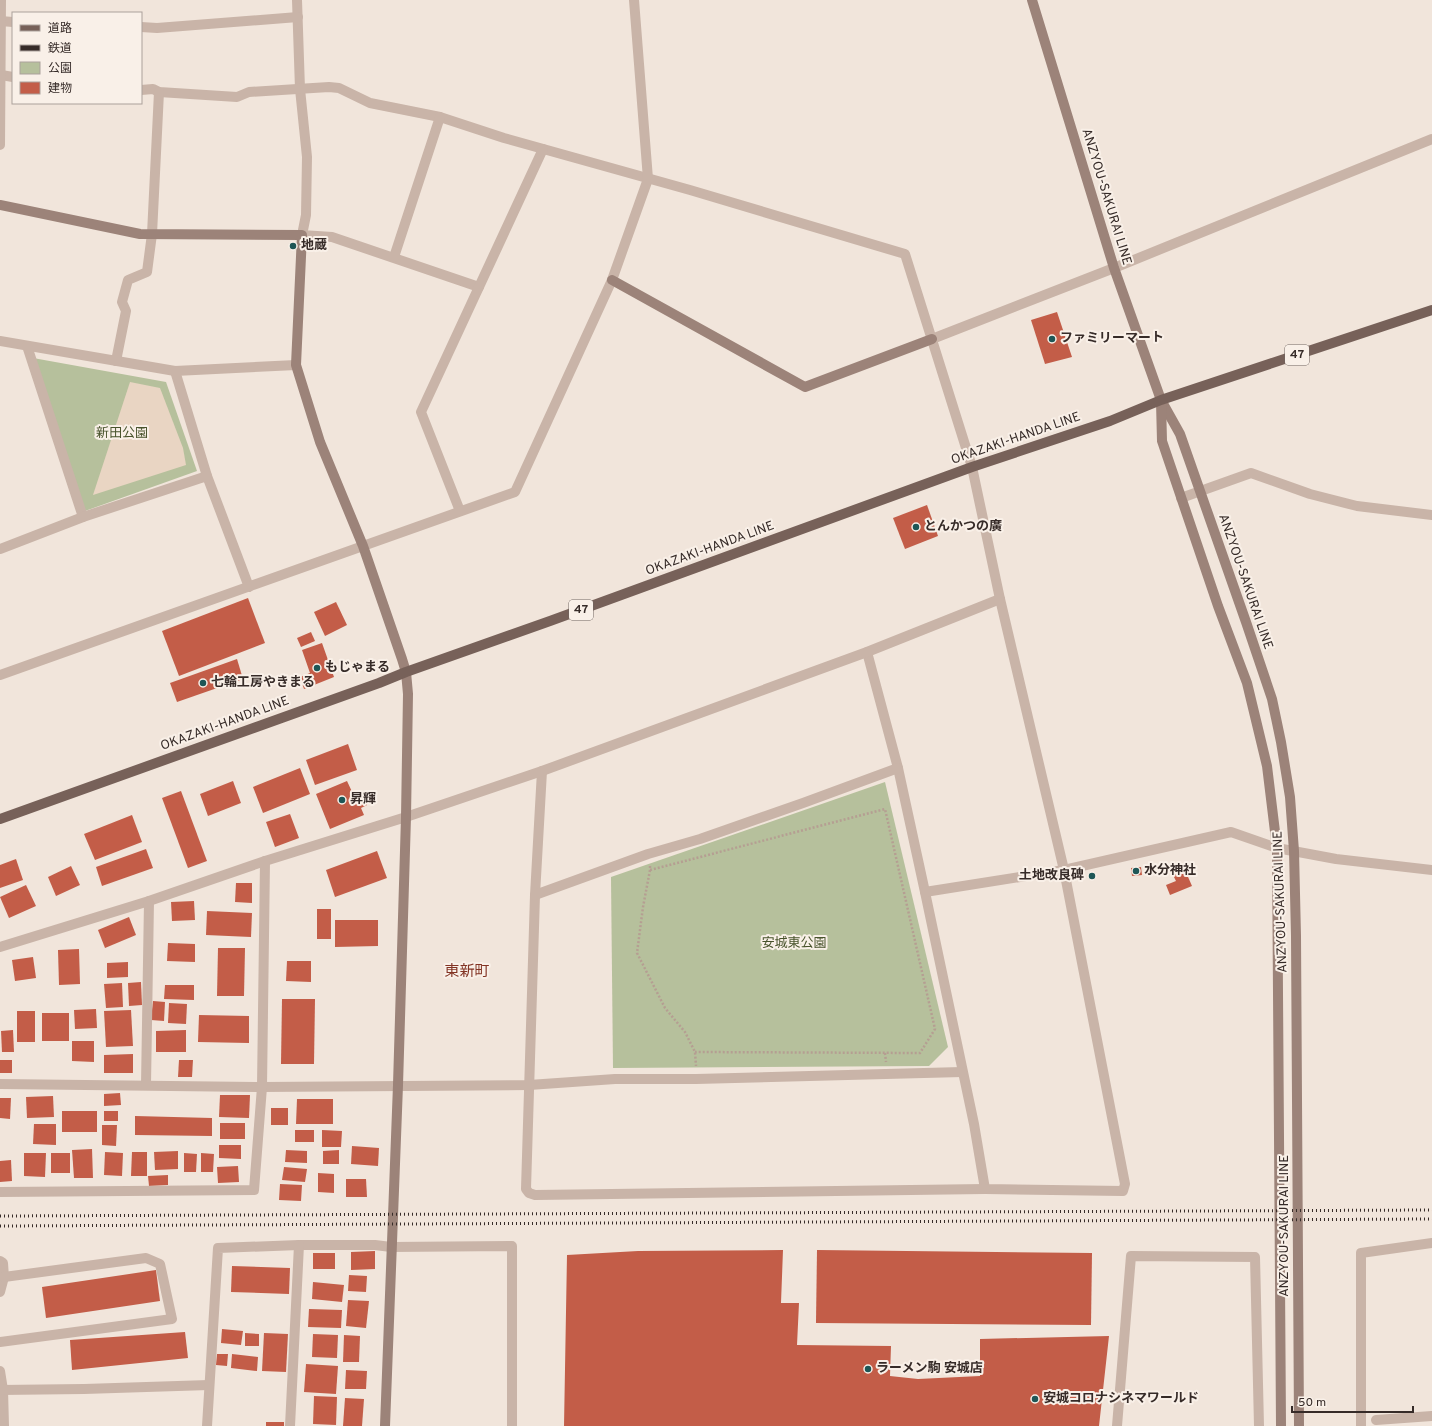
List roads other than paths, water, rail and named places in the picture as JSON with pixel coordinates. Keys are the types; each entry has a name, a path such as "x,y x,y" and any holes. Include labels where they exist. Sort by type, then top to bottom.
{"main road":[{"name":"ANZYOU-SAKURAI LINE","path":"1032,0 1114,268 1161,400 1180,434 1272,699 1281,742 1290,797 1294,851 1299,1426"},
{"path":"0,205 140,234 302,235 296,365 320,442 363,546 402,659 406,672 408,694 398,1085 385,1426"},
{"path":"612,280 805,387 932,339"},
{"name":"OKAZAKI-HANDA LINE","path":"0,819 379,684 406,672 972,467 1110,422 1161,400 1432,310"},
{"name":"ANZYOU-SAKURAI LINE","path":"1161,400 1162,440 1218,606 1247,683 1267,766 1277,848 1281,1426"}],"street":[{"path":"0,145 1,0"},
{"path":"297,0 300,90 307,156 306,215 302,235 332,236 479,287"},
{"path":"1,671 249,587 515,492 612,280 648,179 634,0"},
{"path":"142,27 157,28 298,17"},
{"path":"1,21 12,22"},
{"path":"1,74 12,77"},
{"path":"142,90 153,89 159,92 237,97 249,92 329,87 339,88 370,103 440,117 543,149 690,190 905,254 972,467 1000,599 1064,870 1125,1184 1123,1191 985,1189 535,1195 529,1193 526,1189 529,1084 535,896 542,771"},
{"path":"116,361 126,311 122,302 128,280 147,272 152,234 159,92"},
{"path":"394,257 440,117"},
{"path":"932,339 1114,268 1432,139"},
{"path":"460,511 421,412 543,149"},
{"path":"0,341 175,371 296,365"},
{"path":"27,346 82,517"},
{"path":"175,371 207,476 249,587"},
{"path":"1181,498 1251,473 1310,494 1357,506 1432,515"},
{"path":"0,549 82,517 207,476"},
{"path":"0,947 149,901 265,861 406,817 542,771 867,652 1000,599"},
{"path":"867,652 898,768 974,1124 985,1189"},
{"path":"535,896 648,854 700,840 898,768"},
{"path":"925,892 1064,870 1231,832 1277,848 1336,859 1432,870"},
{"path":"0,1192 254,1190 262,1087 265,861"},
{"path":"146,1086 149,901"},
{"path":"0,1084 262,1087 529,1084 615,1079 696,1079 962,1072"},
{"path":"1361,1426 1361,1253 1432,1243"},
{"path":"290,1426 299,1245"},
{"path":"207,1426 218,1248 299,1245 375,1245 391,1248 512,1246 512,1426"},
{"path":"1118,1426 1131,1256 1255,1257 1259,1426"},
{"path":"0,1342 172,1319 160,1264 146,1258 4,1277"},
{"path":"0,1260 2,1263 4,1277 0,1292"},
{"path":"0,1371 4,1426"},
{"path":"1,1390 84,1390 209,1385"},
{"path":"1376,1420 1432,1416"}],"railway":[{"path":"0,1216 1432,1210"},
{"path":"0,1226 1432,1219"}],"place":[{"name":"地蔵","path":"293,246"},
{"name":"ファミリーマート","path":"1052,339"},
{"name":"とんかつの廣","path":"916,527"},
{"name":"もじゃまる","path":"317,668"},
{"name":"七輪工房やきまる","path":"203,683"},
{"name":"昇輝","path":"342,800"},
{"name":"水分神社","path":"1136,871"},
{"name":"土地改良碑","path":"1092,876"},
{"name":"ラーメン駒 安城店","path":"868,1369"},
{"name":"安城コロナシネマワールド","path":"1035,1399"}],"district":[{"name":"東新町","path":"467,972"}],"park label":[{"name":"新田公園","path":"122,434"},
{"name":"安城東公園","path":"794,944"}]}
